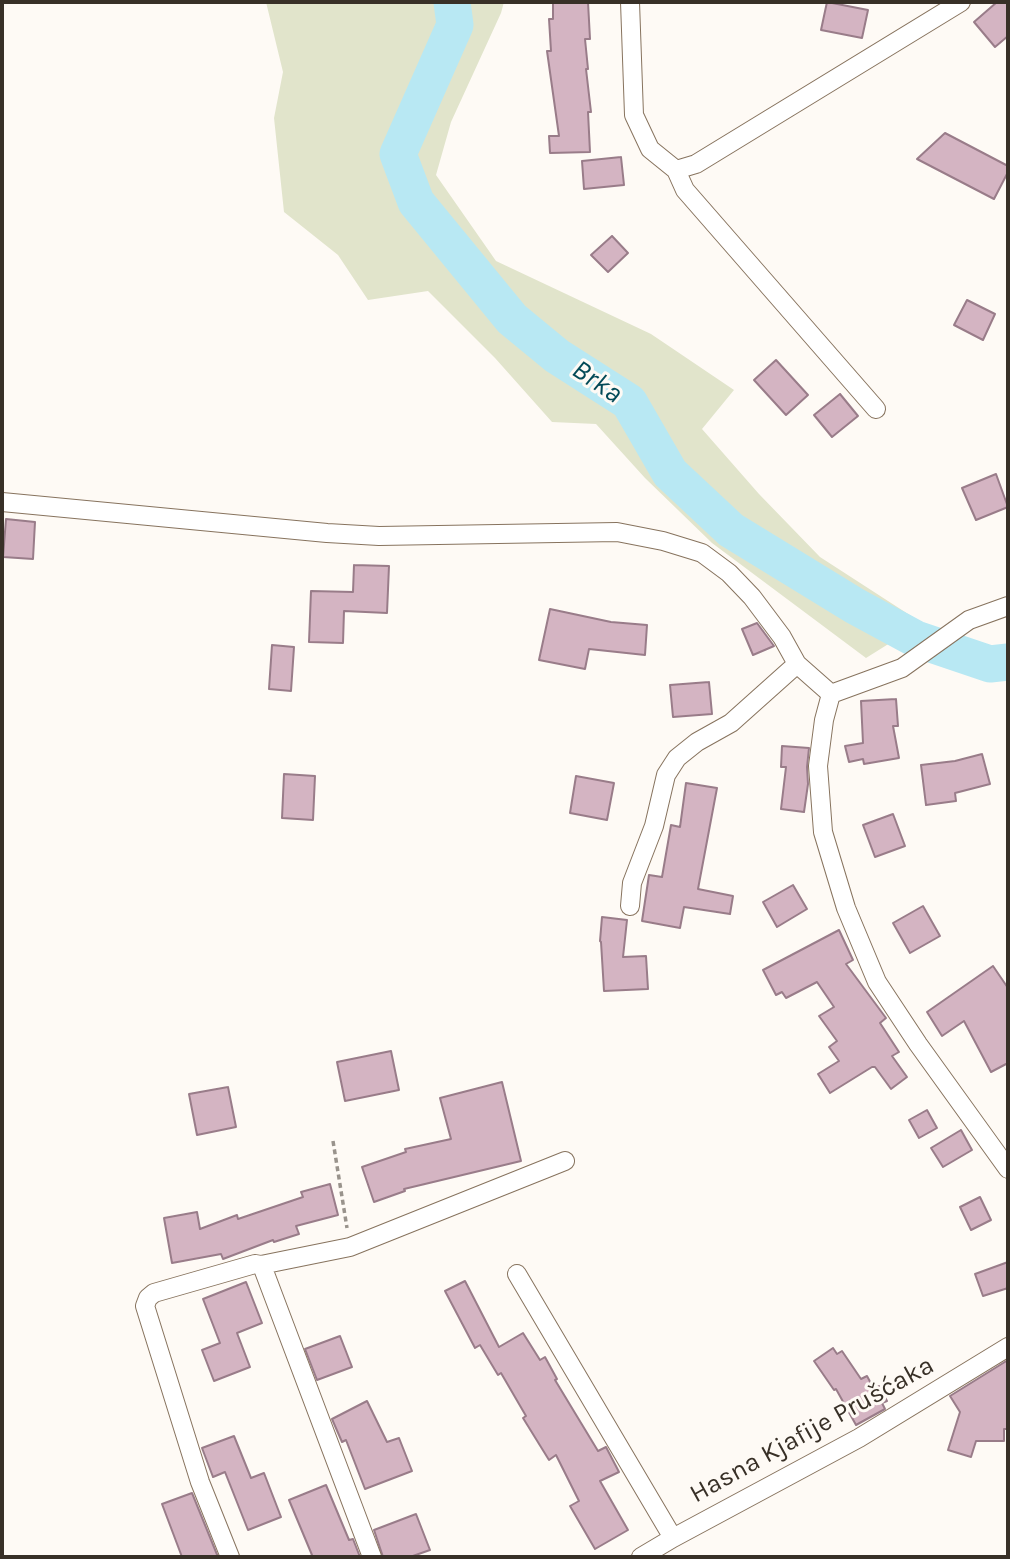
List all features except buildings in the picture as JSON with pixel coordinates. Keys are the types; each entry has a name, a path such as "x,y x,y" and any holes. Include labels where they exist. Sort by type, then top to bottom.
{"street":[{"path":"630,2 634,115 650,149 676,170 685,190 876,409"},
{"path":"676,170 696,164 961,2"},
{"path":"2,502 327,533 379,536 617,532 663,541 702,553 729,573 760,607 782,637 797,664 831,694"},
{"path":"831,694 902,668 969,620 1008,606"},
{"path":"630,906 632,883 654,826 666,775 677,758 696,742 732,723 797,664"},
{"path":"831,694 824,720 818,766 823,832 846,908 877,982 1008,1169"},
{"path":"230,1557 200,1482 145,1306 148,1298 154,1293 255,1264 350,1247 565,1161"},
{"path":"261,1265 372,1557"},
{"path":"517,1274 673,1538"},
{"name":"Hasna Kjafije Prušćaka","path":"641,1557 859,1438 1008,1347"}],"path":[{"path":"333,1141 350,1247"}],"green space":[{"path":"266,2 504,2 451,122 436,175 496,261 651,334 734,390 702,429 759,494 820,557 922,623 866,658 712,543 645,478 596,424 552,422 495,358 428,291 368,300 338,255 284,212 274,118 283,72"}],"waterway":[{"name":"Brka","path":"452,2 455,25 398,154 416,202 512,319 557,356 629,402 670,473 731,530 855,606 916,639 990,664 1008,662"}]}
